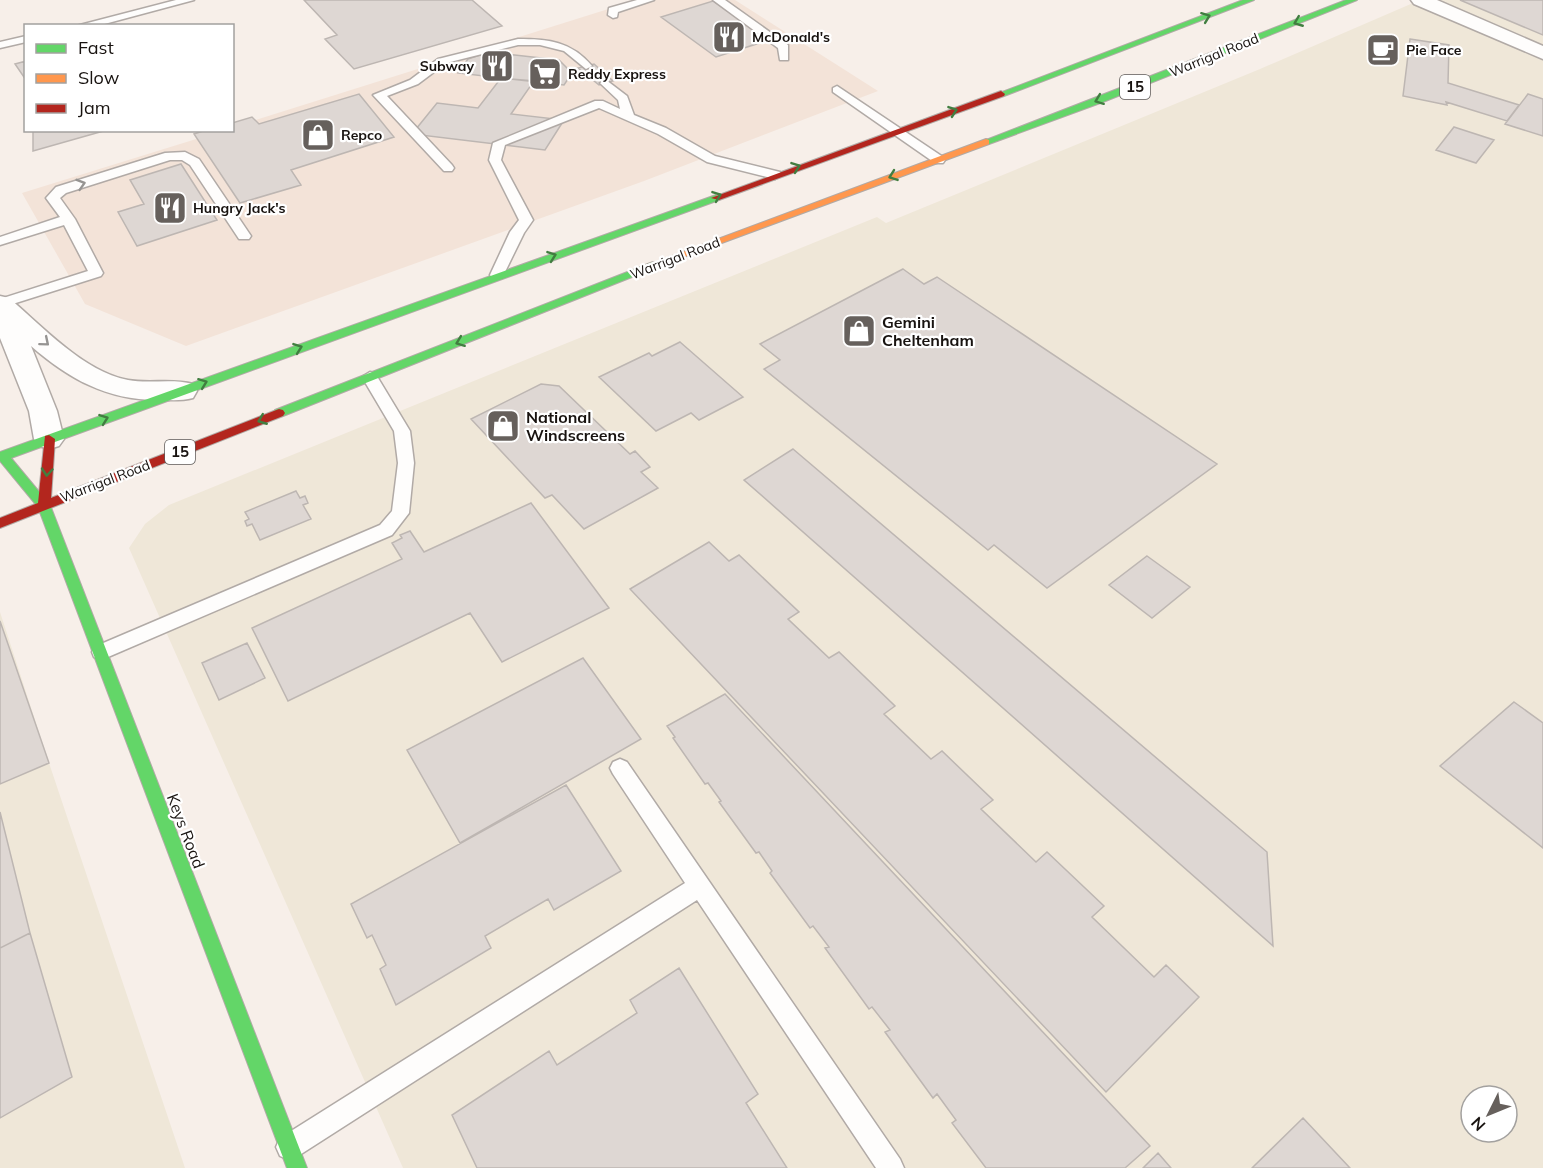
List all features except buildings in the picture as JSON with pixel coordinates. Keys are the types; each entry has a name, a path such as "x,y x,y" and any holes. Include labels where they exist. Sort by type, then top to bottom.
{"main road":[{"name":"15","path":"1,455 1051,76 1250,0"},
{"name":"Warrigal Road","path":"0,523 662,262 1100,100 1353,0"},
{"path":"44,505 49,439"},
{"path":"1,455 44,505"},
{"name":"Keys Road","path":"44,505 293,1158"}],"street":[{"path":"1421,0 1543,53"},
{"path":"0,304 67,360 102,381 131,390 183,391"},
{"path":"0,304 43,411 49,439"}],"lane":[{"path":"89,24 189,0"},
{"path":"621,8 649,0"},
{"path":"718,0 784,47 784,58"},
{"path":"0,45 24,39"},
{"path":"448,168 380,95 414,82 442,61 518,42 540,42 568,49 586,66"},
{"path":"606,83 623,99 629,117"},
{"path":"837,90 939,160"},
{"path":"496,275 517,232 526,220 495,160 499,143 598,104 662,131 711,159 775,175"},
{"path":"0,304 96,273 68,219 53,198 61,190 169,156 185,156 195,162 244,236"},
{"path":"0,241 68,219"},
{"path":"101,652 386,530 400,513 406,463 402,431 370,377"},
{"path":"620,768 891,1168"},
{"path":"293,1158 700,886"}],"shaded area":[{"path":"637,0 735,0 878,91 644,181 186,346 85,304 22,193 219,132 234,132 234,127"},
{"path":"1420,0 1543,0 1543,1168 403,1168 129,548 145,524 169,505 877,217 886,223 1260,69"},
{"path":"0,612 49,763 185,1168 0,1168"}],"traffic: fast":[{"path":"1001,94 1250,0"},
{"path":"986,142 1100,100 1353,0"},
{"path":"0,457 716,198"},
{"path":"279,413 653,265"},
{"path":"3,456 44,505"},
{"path":"44,505 297,1168"}],"traffic: slow":[{"path":"653,265 986,142"}],"traffic: jam":[{"path":"716,198 1001,94"},
{"path":"0,523 279,413"},
{"path":"44,505 49,439"}],"place":[{"name":"McDonald's","path":"729,37"},
{"name":"Pie Face","path":"1383,50"},
{"name":"Subway","path":"497,66"},
{"name":"Reddy Express","path":"545,74"},
{"name":"Repco","path":"318,135"},
{"name":"Hungry Jack's","path":"170,208"},
{"name":"Gemini Cheltenham","path":"859,331"},
{"name":"National Windscreens","path":"503,426"}]}
